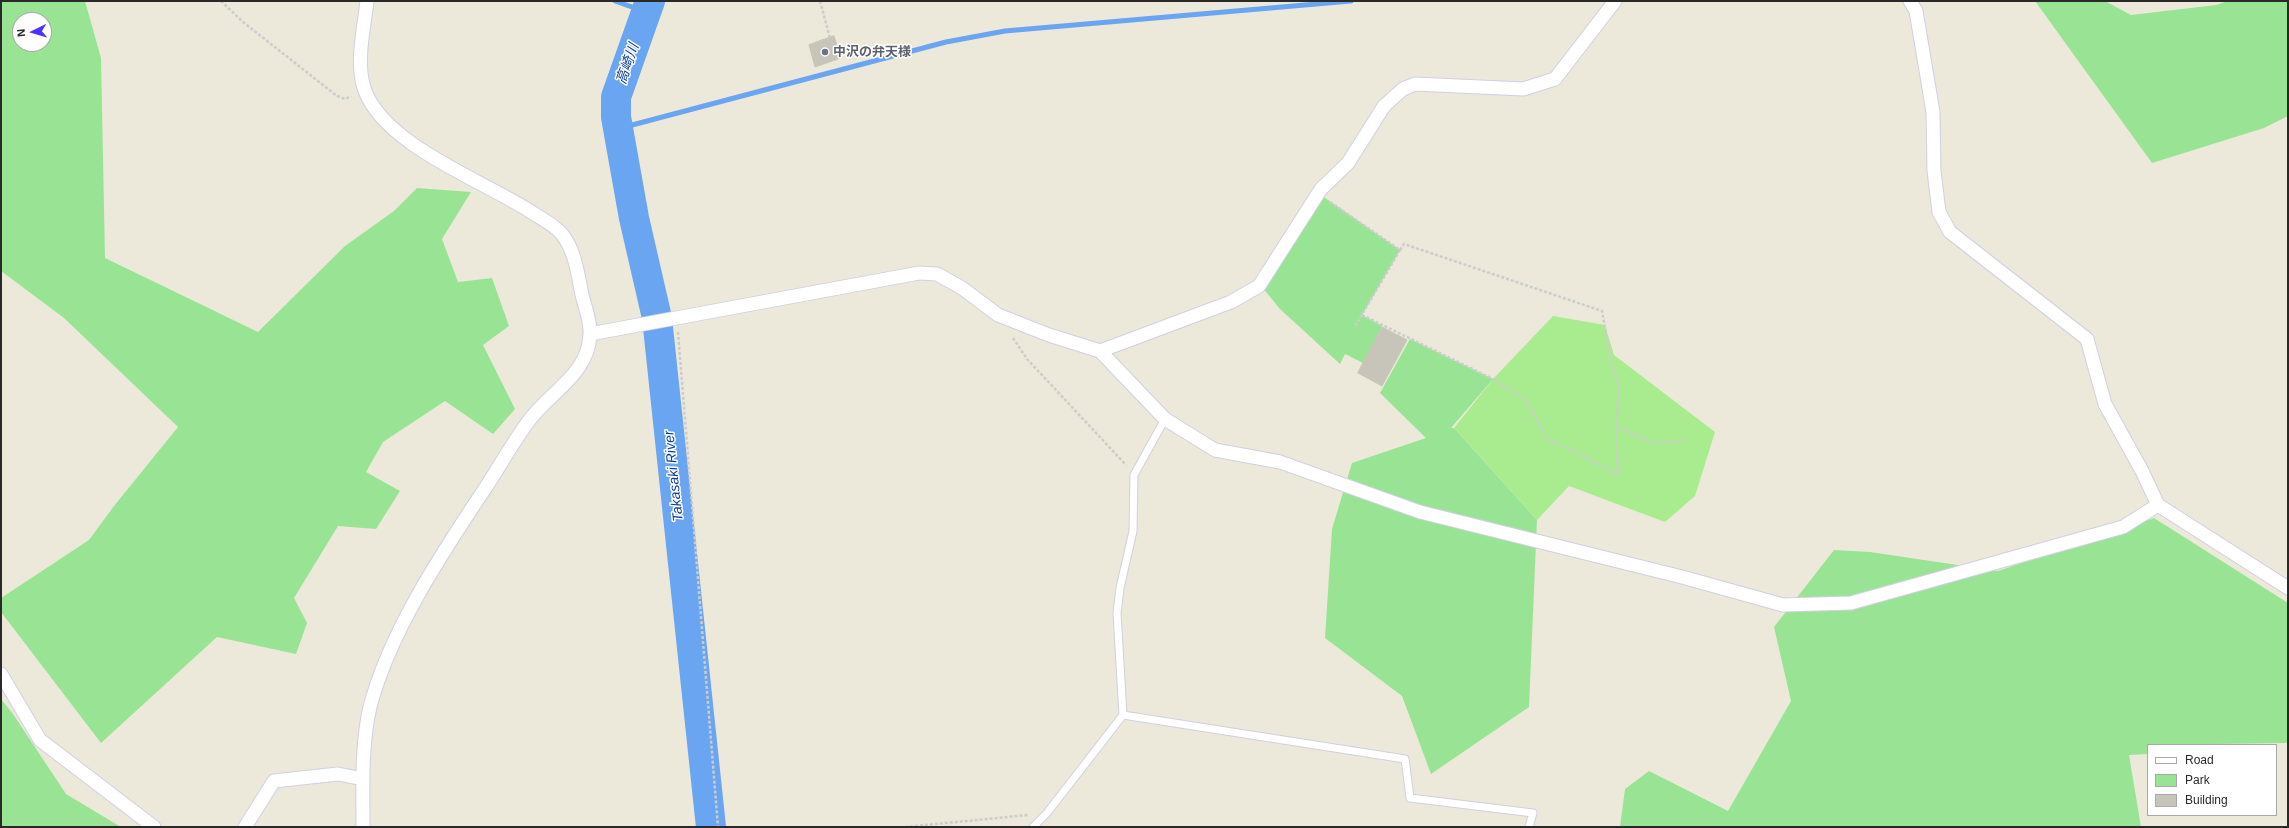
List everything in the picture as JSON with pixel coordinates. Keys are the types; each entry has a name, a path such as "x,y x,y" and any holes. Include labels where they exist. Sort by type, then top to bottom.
{"street":[{"path":"364,827 363,780 365,733 370,706 382,669 399,632 454,536 532,418 568,382 579,368 585,358 590,334 571,249 561,233 525,208 409,142 376,112 364,90 362,56 367,1"},
{"path":"1100,351 1231,302 1259,286 1318,193 1348,163 1384,106 1403,89 1415,84 1523,89 1555,79 1616,1"},
{"path":"1910,1 1916,11 1933,112 1934,171 1939,212 1950,232 2087,339 2105,404 2142,471 2158,505 2288,588"},
{"path":"590,334 919,273 937,274 962,288 998,315 1049,335 1100,351 1165,418 1215,450 1280,462 1420,512 1682,577 1783,605 1851,603 2123,527 2158,505"},
{"path":"1,674 40,740 154,827"},
{"path":"245,827 274,781 338,774 363,780"}],"lane":[{"path":"1033,827 1047,813 1124,715 1117,613 1120,588 1133,531 1134,475 1165,418"},
{"path":"1124,715 1405,759 1410,798 1533,813 1529,827"}],"path":[{"path":"221,1 243,22 337,96 345,99 364,90"},
{"path":"820,1 830,38"},
{"path":"1318,193 1400,250"},
{"path":"1354,328 1404,244 1602,310 1611,361 1619,387 1616,427 1618,475 1576,452 1548,440 1525,399 1519,395 1493,379 1362,315"},
{"path":"998,315 1027,359 1112,448 1134,475"},
{"path":"676,318 718,827"},
{"path":"1616,427 1655,443 1682,440"},
{"path":"905,827 1047,813"}],"green space":[{"path":"1,1 85,1 101,58 105,258 258,332 345,246 394,211 417,188 471,192 442,239 458,282 492,278 509,326 483,345 515,409 493,434 445,401 383,442 366,472 400,491 376,529 338,526 294,598 307,623 296,654 217,637 101,743 1,612 1,598 89,540 114,506 178,427 64,318 1,271"},
{"path":"2035,1 2105,1 2131,15 2216,5 2228,1 2288,1 2288,116 2264,128 2152,163"},
{"path":"1318,193 1400,250 1362,315 1382,326 1365,364 1345,354 1340,364 1280,309 1262,287"},
{"path":"1553,316 1605,325 1614,355 1715,432 1695,496 1665,522 1569,486 1537,520 1454,428 1493,379"},
{"path":"1410,339 1493,379 1451,428 1454,428 1537,520 1529,707 1431,774 1402,696 1325,638 1332,529 1352,463 1426,438 1380,393"},
{"path":"2154,518 2288,603 2288,741 2286,743 2147,744 2147,754 2129,755 2141,827 1620,827 1625,789 1649,771 1728,811 1791,701 1774,627 1834,550 1870,552 1998,571"},
{"path":"1,699 13,714 66,794 121,827 1,827"}],"building":[{"name":"中沢の弁天様","path":"834,36 841,58 815,67 809,45"},
{"path":"1382,327 1407,340 1382,386 1358,373"}],"waterway":[{"path":"615,1 646,12"},
{"name":"Takasaki River","path":"650,1 616,97 616,117 634,218 657,318 711,827"},
{"path":"617,129 946,42 1005,31 1351,1"}],"place":[{"name":"中沢の弁天様","path":"825,52"}],"water label":[{"name":"高崎川","path":"628,64"}]}
